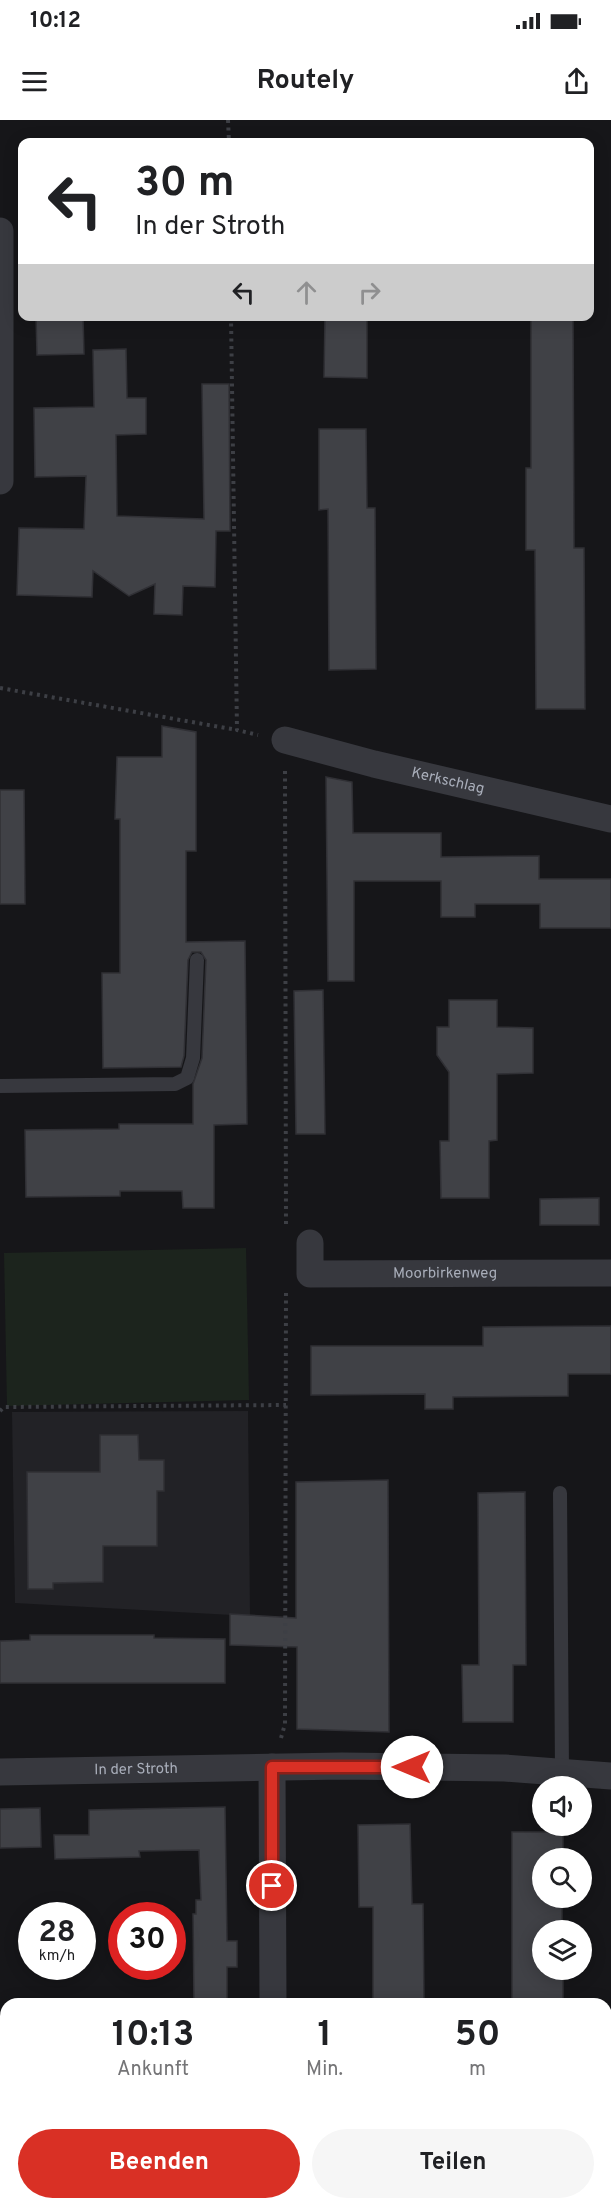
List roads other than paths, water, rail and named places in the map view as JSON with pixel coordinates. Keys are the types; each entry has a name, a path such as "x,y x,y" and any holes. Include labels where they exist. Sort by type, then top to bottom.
{"street":[{"path":"0,231 0,481"},
{"name":"Kerkschlag","path":"285,740 374,764 611,819"},
{"name":"Moorbirkenweg","path":"310,1243 310,1274 611,1273"},
{"path":"272,1767 273,1998"},
{"name":"In der Stroth","path":"0,1772 272,1767 505,1768 611,1776"}],"lane":[{"path":"0,1086 175,1084 187,1078 193,1058 197,960"},
{"path":"560,1493 562,1771"}]}
